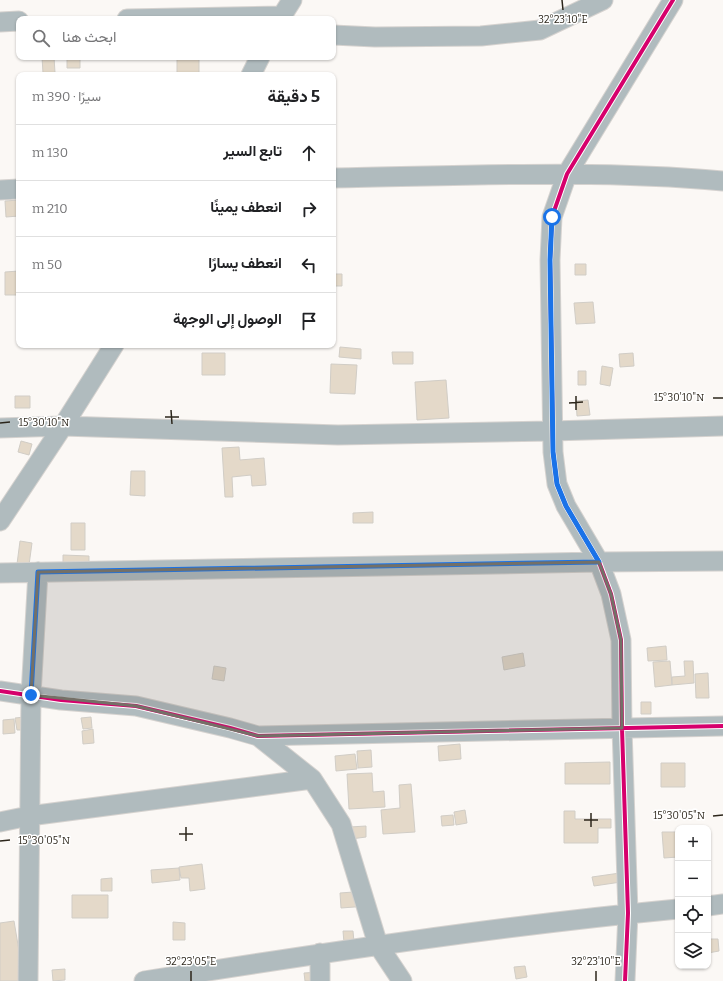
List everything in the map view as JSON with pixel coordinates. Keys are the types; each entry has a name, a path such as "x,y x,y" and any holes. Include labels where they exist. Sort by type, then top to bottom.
{"street":[{"path":"336,34 375,37 481,36 540,30 603,0"},
{"path":"625,981 628,913 622,728 621,640 611,594 599,562 566,506 557,484 552,431 550,260 552,217 567,174 673,0"},
{"path":"195,16 285,12"},
{"path":"0,22 16,21"},
{"path":"252,72 258,60"},
{"path":"336,178 567,174 683,177 723,181"},
{"path":"0,190 16,189"},
{"path":"0,521 63,426 112,348"},
{"path":"0,428 63,426 338,435 723,426"},
{"path":"0,573 723,561"},
{"path":"28,981 31,695 38,572"},
{"path":"0,691 61,700 136,706 258,736 723,726"},
{"path":"258,736 312,780 341,824 378,945 402,981"},
{"path":"0,822 29,816 312,780"},
{"path":"711,906 723,904"},
{"path":"144,981 378,945 628,913 675,909"},
{"path":"320,953 320,981"}],"highlighted area":[{"path":"599,562 611,594 621,640 622,728 258,736 136,706 31,695 38,572"}],"building":[{"path":"42,60 54,60 55,72 43,72"},
{"path":"67,60 80,60 80,68 67,68"},
{"path":"177,60 199,60 199,72 177,72"},
{"path":"16,200 16,216 6,217 5,201"},
{"path":"575,264 586,264 586,275 575,275"},
{"path":"16,271 16,295 5,295 5,272"},
{"path":"336,274 342,274 342,286 336,286"},
{"path":"593,302 595,323 576,324 574,303"},
{"path":"340,347 361,349 361,359 339,357"},
{"path":"392,352 413,352 413,364 393,364"},
{"path":"202,353 225,353 225,375 202,375"},
{"path":"633,353 634,366 620,367 619,354"},
{"path":"331,364 357,365 355,394 330,393"},
{"path":"602,366 613,368 610,386 600,384"},
{"path":"578,371 586,371 586,385 578,385"},
{"path":"446,380 449,418 417,420 415,382"},
{"path":"15,396 30,396 30,408 15,408"},
{"path":"588,400 590,415 577,416 576,401"},
{"path":"21,441 32,444 29,455 18,452"},
{"path":"239,447 240,460 264,458 266,485 252,486 251,475 232,477 233,497 225,497 222,448"},
{"path":"131,471 145,471 145,496 130,495"},
{"path":"373,512 373,523 353,523 353,513"},
{"path":"71,523 85,523 85,550 71,550"},
{"path":"20,541 32,543 29,565 17,564"},
{"path":"63,555 89,556 89,566 63,565"},
{"path":"666,646 667,660 648,661 647,648"},
{"path":"523,653 525,666 504,670 502,657"},
{"path":"670,661 672,685 655,687 653,662"},
{"path":"684,661 693,661 694,683 672,685 672,677 685,676"},
{"path":"214,666 226,668 224,681 212,679"},
{"path":"708,673 709,698 696,698 695,674"},
{"path":"641,702 651,702 651,714 641,714"},
{"path":"25,717 26,730 17,730 15,718"},
{"path":"91,717 92,728 83,729 81,718"},
{"path":"14,719 15,733 3,734 3,720"},
{"path":"93,729 94,743 83,744 82,731"},
{"path":"460,744 461,759 439,761 438,746"},
{"path":"371,750 372,767 358,768 357,751"},
{"path":"355,754 357,769 336,771 335,756"},
{"path":"610,762 610,784 565,784 565,763"},
{"path":"661,763 685,763 685,787 661,787"},
{"path":"372,773 373,792 384,791 385,807 349,809 347,774"},
{"path":"411,784 415,832 383,834 381,810 400,808 399,785"},
{"path":"465,810 467,823 456,825 454,812"},
{"path":"564,811 575,811 575,819 611,819 611,828 598,828 598,843 564,843"},
{"path":"453,815 454,825 442,826 441,816"},
{"path":"366,826 366,837 351,839 350,827"},
{"path":"662,832 675,832 675,857 664,858"},
{"path":"202,864 205,889 190,891 189,878 181,878 179,867"},
{"path":"179,868 180,880 152,883 151,870"},
{"path":"620,873 621,882 594,886 592,877"},
{"path":"112,878 112,891 101,891 101,879"},
{"path":"367,891 368,906 341,908 340,893"},
{"path":"72,895 108,895 108,918 72,918"},
{"path":"14,921 24,981 0,981 0,923"},
{"path":"173,922 185,923 185,940 173,940"},
{"path":"343,931 353,931 354,942 344,943"},
{"path":"711,939 718,939 719,951 711,952"},
{"path":"525,966 527,977 516,979 514,967"},
{"path":"65,969 65,980 53,981 52,970"},
{"path":"320,972 321,981 305,981 304,973"}],"cycle path":[{"path":"625,981 628,913 622,728 621,640 611,594 599,562 566,506 557,484 553,452 550,260 552,217 567,174 673,0"},
{"path":"0,691 61,700 136,706 258,736 723,726"}],"route":[{"path":"31,695 38,572 599,562 566,506 557,484 553,452 550,260 552,217"}]}
